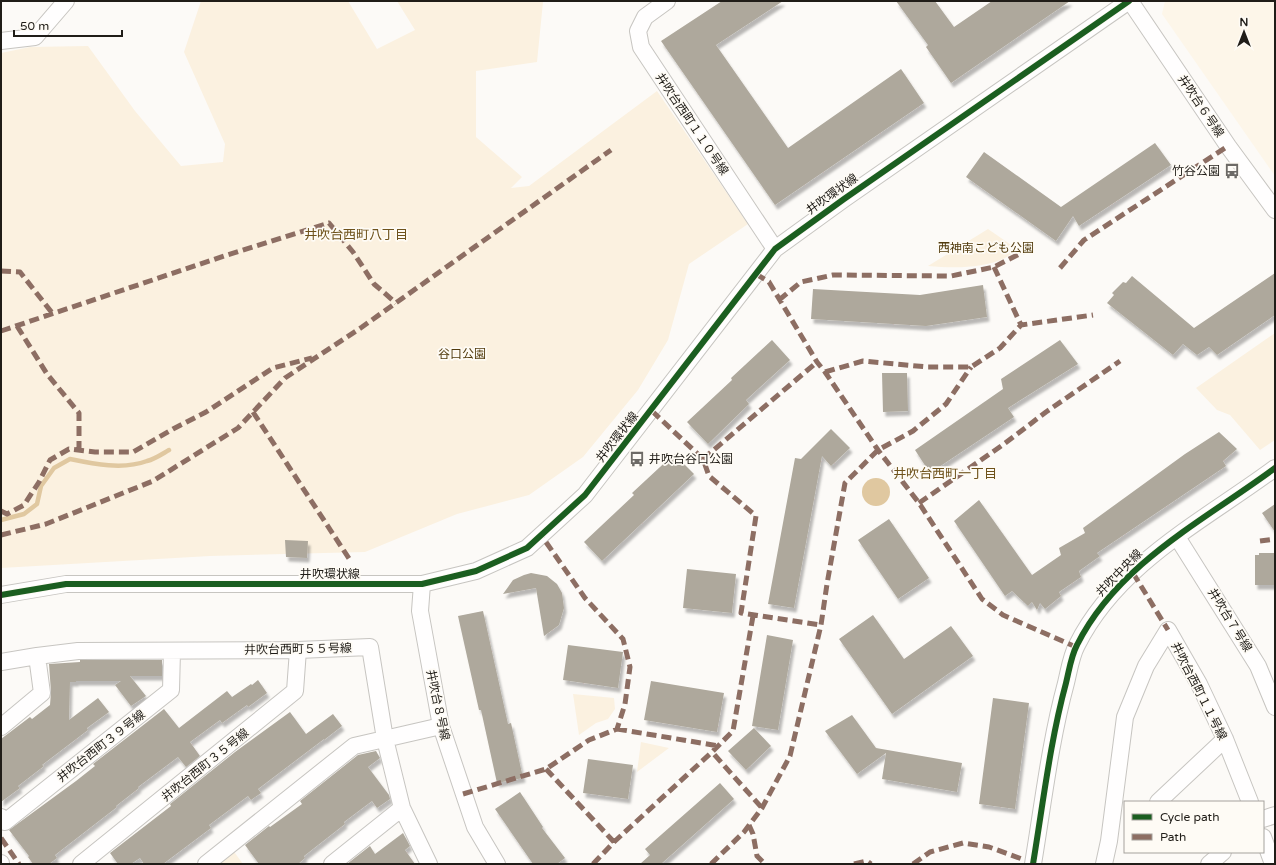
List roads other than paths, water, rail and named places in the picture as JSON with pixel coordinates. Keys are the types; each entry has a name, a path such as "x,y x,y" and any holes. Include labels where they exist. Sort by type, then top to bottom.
{"street":[{"path":"1,42 36,37 66,1"},
{"name":"井吹台西町１１０号線","path":"667,1 645,17 638,31 641,47 775,250"},
{"name":"井吹環状線","path":"1,595 66,584 422,584 476,571 527,548 585,495 775,250 850,194 1130,1"},
{"name":"井吹台６号線","path":"1130,1 1228,146 1275,210"},
{"name":"井吹中央線","path":"1033,864 1058,712 1076,647 1086,630 1112,593 1152,554 1275,468"},
{"name":"井吹台７号線","path":"1177,537 1258,666 1275,707"},
{"name":"井吹台８号線","path":"422,584 420,611 441,726 475,827 497,864"},
{"name":"井吹台西町１１号線","path":"1104,864 1119,807 1125,716 1146,666 1168,630 1199,684 1225,739 1250,801"},
{"name":"井吹台西町５５号線","path":"1,662 78,651 298,650 370,647 385,738 402,808 429,864"},
{"name":"井吹台西町３９号線","path":"1,817 5,822 171,690 172,650"},
{"name":"井吹台西町３５号線","path":"81,864 295,691 298,650"},
{"path":"1,727 42,693 37,656"},
{"path":"206,864 354,746 441,726"},
{"path":"1159,801 1225,739"},
{"path":"332,864 402,808"},
{"path":"1264,819 1275,815"},
{"path":"1264,840 1273,864"},
{"path":"1209,864 1222,853"}],"waterway":[{"path":"1,520 24,514 37,504 41,486 54,468 70,459 118,466 138,464 150,460 169,450"}],"place":[{"name":"竹谷公園","path":"1232,171"},
{"name":"井吹台谷口公園","path":"637,459"}],"district":[{"name":"井吹台西町八丁目","path":"356,234"},
{"name":"井吹台西町一丁目","path":"945,473"}],"park label":[{"name":"西神南こども公園","path":"986,248"},
{"name":"谷口公園","path":"462,354"}]}
